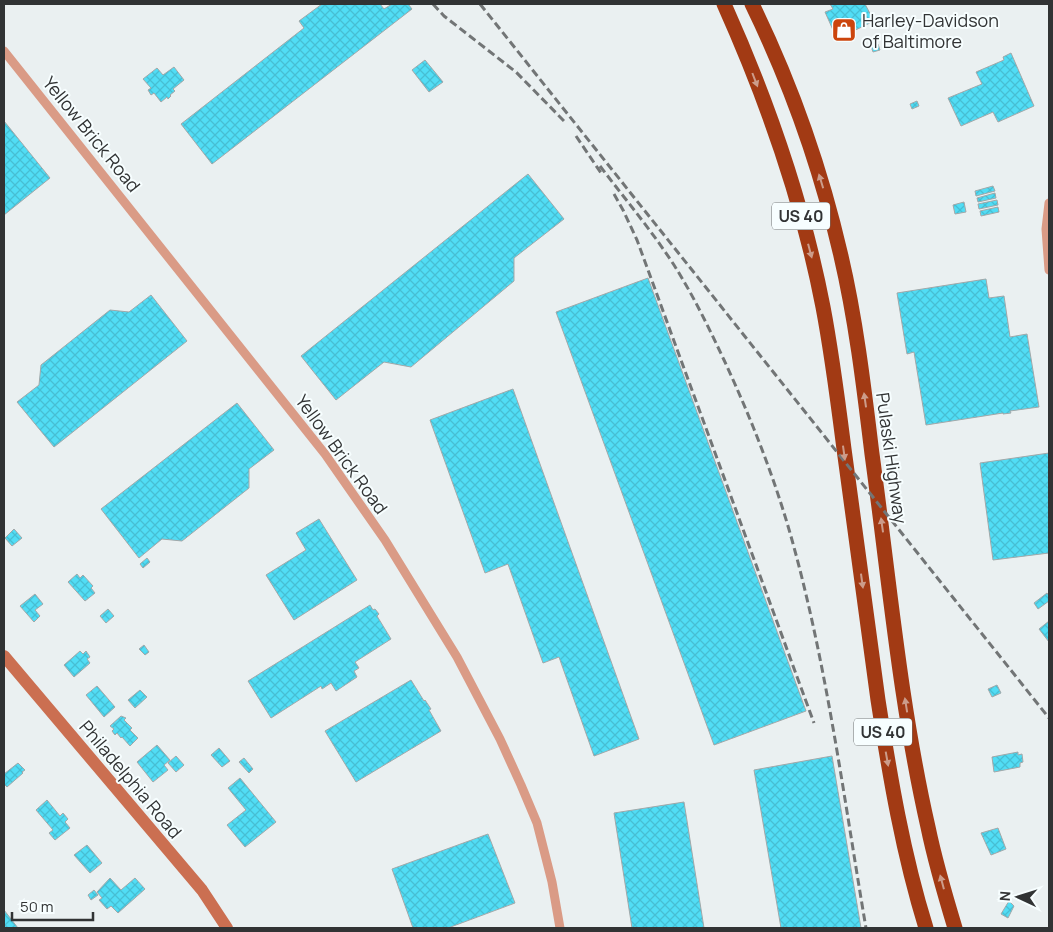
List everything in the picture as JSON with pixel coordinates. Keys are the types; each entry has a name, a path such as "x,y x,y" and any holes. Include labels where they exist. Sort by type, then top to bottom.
{"highway":[{"name":"Pulaski Highway","path":"752,4 794,100 827,201 842,258 872,448 896,637 916,772 928,828 956,928"},
{"name":"US 40","path":"728,5 799,208 823,306 895,805 926,928"}],"main road":[{"name":"Philadelphia Road","path":"4,656 202,890 227,928"}],"street":[{"name":"Yellow Brick Road","path":"4,50 325,454 385,540 457,657 521,785 537,823 552,882 560,928"},
{"path":"1049,203 1046,229 1049,270"}],"building":[{"path":"322,4 380,4 384,9 392,4 408,4 412,9 212,164 181,124 304,28 299,21"},
{"name":"Harley-Davidson of Baltimore","path":"830,4 865,4 874,21 837,39 825,12 833,9"},
{"path":"878,44 880,50 873,52 871,46"},
{"path":"1011,53 1034,106 998,122 993,112 961,126 948,98 982,84 976,72 1004,60 1003,57"},
{"path":"425,60 443,82 429,92 412,70"},
{"path":"174,67 184,80 173,89 175,91 168,99 167,97 161,102 154,93 151,95 148,90 151,88 143,79 157,68 163,75"},
{"path":"917,101 919,106 912,109 910,104"},
{"path":"4,121 50,178 4,215"},
{"path":"528,174 564,219 514,258 514,281 411,367 384,362 336,400 301,356"},
{"path":"993,186 995,191 976,196 975,191"},
{"path":"995,193 996,198 978,202 977,198"},
{"path":"997,200 998,205 979,209 978,204"},
{"path":"964,202 966,212 955,214 953,205"},
{"path":"998,207 999,212 981,216 980,211"},
{"path":"648,278 806,711 714,745 556,312"},
{"path":"986,279 989,298 1004,296 1010,337 1027,334 1039,407 1010,411 1011,413 926,425 914,352 907,354 897,293"},
{"path":"151,295 187,341 54,447 17,402 39,385 41,365 110,310 129,312"},
{"path":"513,389 639,739 594,756 559,657 543,663 508,564 485,573 430,420"},
{"path":"237,403 274,450 249,469 249,488 182,541 162,539 139,558 101,509"},
{"path":"1049,453 1049,553 993,560 980,463"},
{"path":"319,519 357,580 294,620 266,575 306,550 296,533"},
{"path":"14,529 22,538 12,546 5,538"},
{"path":"147,558 150,562 143,568 140,564"},
{"path":"77,574 80,578 83,575 93,586 91,588 95,593 85,601 68,582"},
{"path":"1047,593 1049,601 1038,609 1034,603"},
{"path":"35,594 43,604 35,610 40,616 34,622 20,606"},
{"path":"370,605 379,614 377,616 391,639 355,662 359,668 354,671 357,677 336,691 331,683 322,689 321,686 271,718 248,681"},
{"path":"108,609 114,616 106,623 100,616"},
{"path":"1049,621 1049,642 1039,629"},
{"path":"144,645 149,652 145,655 139,649"},
{"path":"80,651 83,654 86,651 90,657 87,659 90,663 74,677 64,665"},
{"path":"411,680 431,709 429,710 441,731 356,782 325,731"},
{"path":"997,685 1001,693 992,697 988,689"},
{"path":"97,686 115,707 104,717 86,695"},
{"path":"140,690 147,697 135,708 128,700"},
{"path":"121,716 126,718 124,720 132,728 130,730 138,738 130,746 117,733 115,735 112,731 114,729 110,726"},
{"path":"157,745 170,760 164,765 168,770 153,782 137,762"},
{"path":"219,748 230,761 222,767 211,755"},
{"path":"1018,752 1018,755 1022,754 1023,762 1020,763 1020,767 994,772 992,757"},
{"path":"176,756 184,765 176,772 168,763"},
{"path":"832,756 861,928 781,928 754,770"},
{"path":"244,758 253,769 249,773 239,762"},
{"path":"18,763 25,770 7,787 4,784 4,774"},
{"path":"240,778 276,822 245,847 227,825 246,810 228,788"},
{"path":"47,800 60,816 63,813 68,819 65,822 70,828 55,840 49,833 53,830 36,810"},
{"path":"684,802 704,928 632,928 614,813"},
{"path":"998,828 1006,849 991,855 981,833"},
{"path":"488,834 515,903 448,928 413,928 392,869"},
{"path":"87,845 102,863 90,873 74,855"},
{"path":"110,878 121,890 135,878 145,889 118,913 111,906 107,909 99,900 102,898 97,892"},
{"path":"94,890 98,895 91,900 88,895"},
{"path":"1009,901 1014,906 1008,918 1001,914"},
{"path":"4,910 18,928 4,928"}],"railway":[{"path":"433,4 444,16 516,72 564,121"},
{"path":"480,4 1049,718"},
{"path":"576,136 601,173"},
{"path":"600,166 657,240 688,288 734,382 770,472 792,540 815,636 834,733 866,928"},
{"path":"614,194 637,240 814,723"}],"place":[{"name":"Harley-Davidson of Baltimore","path":"844,30"}]}
